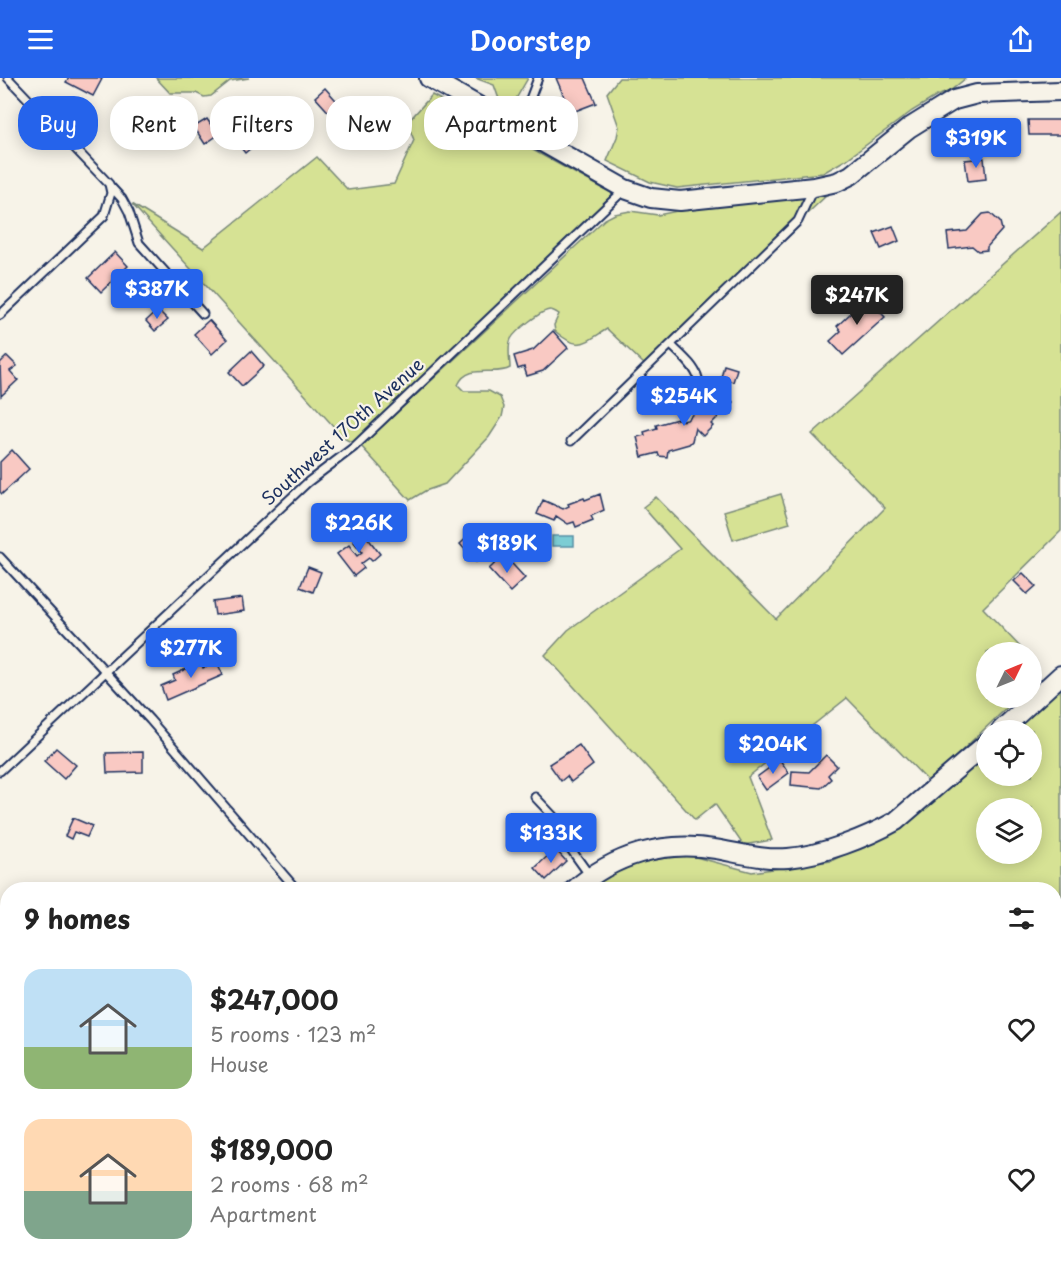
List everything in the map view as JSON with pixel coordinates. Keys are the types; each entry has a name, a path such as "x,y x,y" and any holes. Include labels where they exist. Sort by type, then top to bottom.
{"street":[{"path":"429,78 461,96"},
{"path":"557,150 625,189 651,198 680,201 814,187 837,182 851,175 909,128 954,100 977,94 1061,91"},
{"path":"1012,720 1061,675"},
{"path":"583,882 624,858 649,850 675,846 694,846 750,856 778,858 831,848 881,830 896,821 976,753"}],"lane":[{"path":"8,78 109,184 129,212 139,243 203,314"},
{"path":"531,96 538,78"},
{"path":"0,315 104,216 111,193 109,184"},
{"path":"571,441 798,221 814,187"},
{"name":"Southwest 170th Avenue","path":"0,771 308,482 354,447 625,189"},
{"path":"639,376 661,398 674,403 687,402 694,397 699,379 695,371 671,345"},
{"path":"0,558 106,672 290,882"},
{"path":"535,797 553,816 566,835 570,848 590,876"}],"green space":[{"path":"156,78 249,78 230,81 211,96 204,97 196,93 170,93"},
{"path":"475,78 528,78 518,96 498,96 494,85"},
{"path":"619,78 966,78 950,91 912,111 847,159 823,173 677,188 650,182 607,161 619,127 607,93"},
{"path":"424,104 424,150 533,150 613,194 353,443 345,439 132,204 203,248 317,157 348,190 394,184 409,150 412,150 414,140 412,117"},
{"path":"796,196 826,196 645,365 607,329 581,343 570,342 563,338 555,331 554,325 559,314 552,310 541,313 523,326 513,335 510,342 510,368 468,374 458,385 464,391 489,391 500,397 504,407 502,417 489,437 445,484 425,491 410,500 361,446 605,219 630,211 658,215 691,208"},
{"path":"1061,212 1061,531 983,608 1015,642 976,642 976,708 1007,708 994,720 976,720 976,737 929,782 847,698 748,777 772,840 743,845 715,804 695,820 545,655 568,630 680,549 643,507 656,497 776,619 885,508 812,434"},
{"path":"781,494 790,523 733,540 724,511"},
{"path":"1061,683 1061,882 591,882 598,875 636,862 688,855 752,872 831,861 903,826 976,760 976,786 1042,786 1042,720 1020,720 1033,708 1042,708 1042,700"}],"water":[{"path":"552,536 574,536 574,546 552,546"}],"building":[{"path":"69,78 102,79 93,96 66,82"},
{"path":"556,78 585,78 596,103 578,110 578,96 564,96"},
{"path":"325,88 332,96 326,96 326,109 315,97"},
{"path":"207,119 210,123 210,141 205,144 198,133 198,125"},
{"path":"1028,120 1061,120 1061,135 1029,135"},
{"path":"984,158 986,179 968,181 965,160"},
{"path":"990,213 1000,222 1002,230 987,250 978,251 972,246 949,249 947,233 967,231 983,214"},
{"path":"893,226 899,241 881,249 874,233"},
{"path":"115,252 128,266 101,292 88,278"},
{"path":"867,298 885,317 843,355 830,341 841,331 837,326"},
{"path":"158,310 168,320 155,331 146,321"},
{"path":"209,320 227,340 212,354 194,334"},
{"path":"553,331 568,348 543,371 527,376 524,367 518,369 514,356 533,350"},
{"path":"251,351 264,366 242,386 229,372"},
{"path":"7,356 17,366 10,371 18,380 1,396 0,363"},
{"path":"724,365 737,369 733,382 721,378"},
{"path":"718,388 733,402 711,424 713,426 703,436 695,428 692,441 668,450 667,457 659,456 658,453 642,457 637,437 657,428 656,425 681,418 682,421 687,420"},
{"path":"12,450 29,469 2,494 0,492 0,462"},
{"path":"600,494 604,510 591,516 593,520 576,527 574,522 568,524 556,516 554,521 537,514 543,500 563,509 569,506 568,504"},
{"path":"474,531 484,542 477,548 484,556 476,562 460,544"},
{"path":"364,533 380,554 372,561 369,558 361,564 364,568 354,576 337,554 349,545 357,556 362,552 353,541"},
{"path":"504,555 525,578 510,592 489,569"},
{"path":"308,567 321,572 313,592 300,587"},
{"path":"1023,573 1036,586 1027,594 1014,581"},
{"path":"242,598 244,611 215,615 213,602"},
{"path":"201,662 203,668 217,662 223,675 166,700 161,686 175,680 173,675"},
{"path":"579,745 593,765 571,782 567,776 561,781 549,764"},
{"path":"56,748 76,765 64,779 44,761"},
{"path":"143,752 143,772 107,773 106,753"},
{"path":"826,755 837,766 828,775 831,779 821,788 791,785 792,771 809,772"},
{"path":"780,760 789,773 766,790 757,777"},
{"path":"73,818 92,826 87,837 74,832 71,839 65,836"},
{"path":"555,849 566,861 546,880 535,868"}]}
